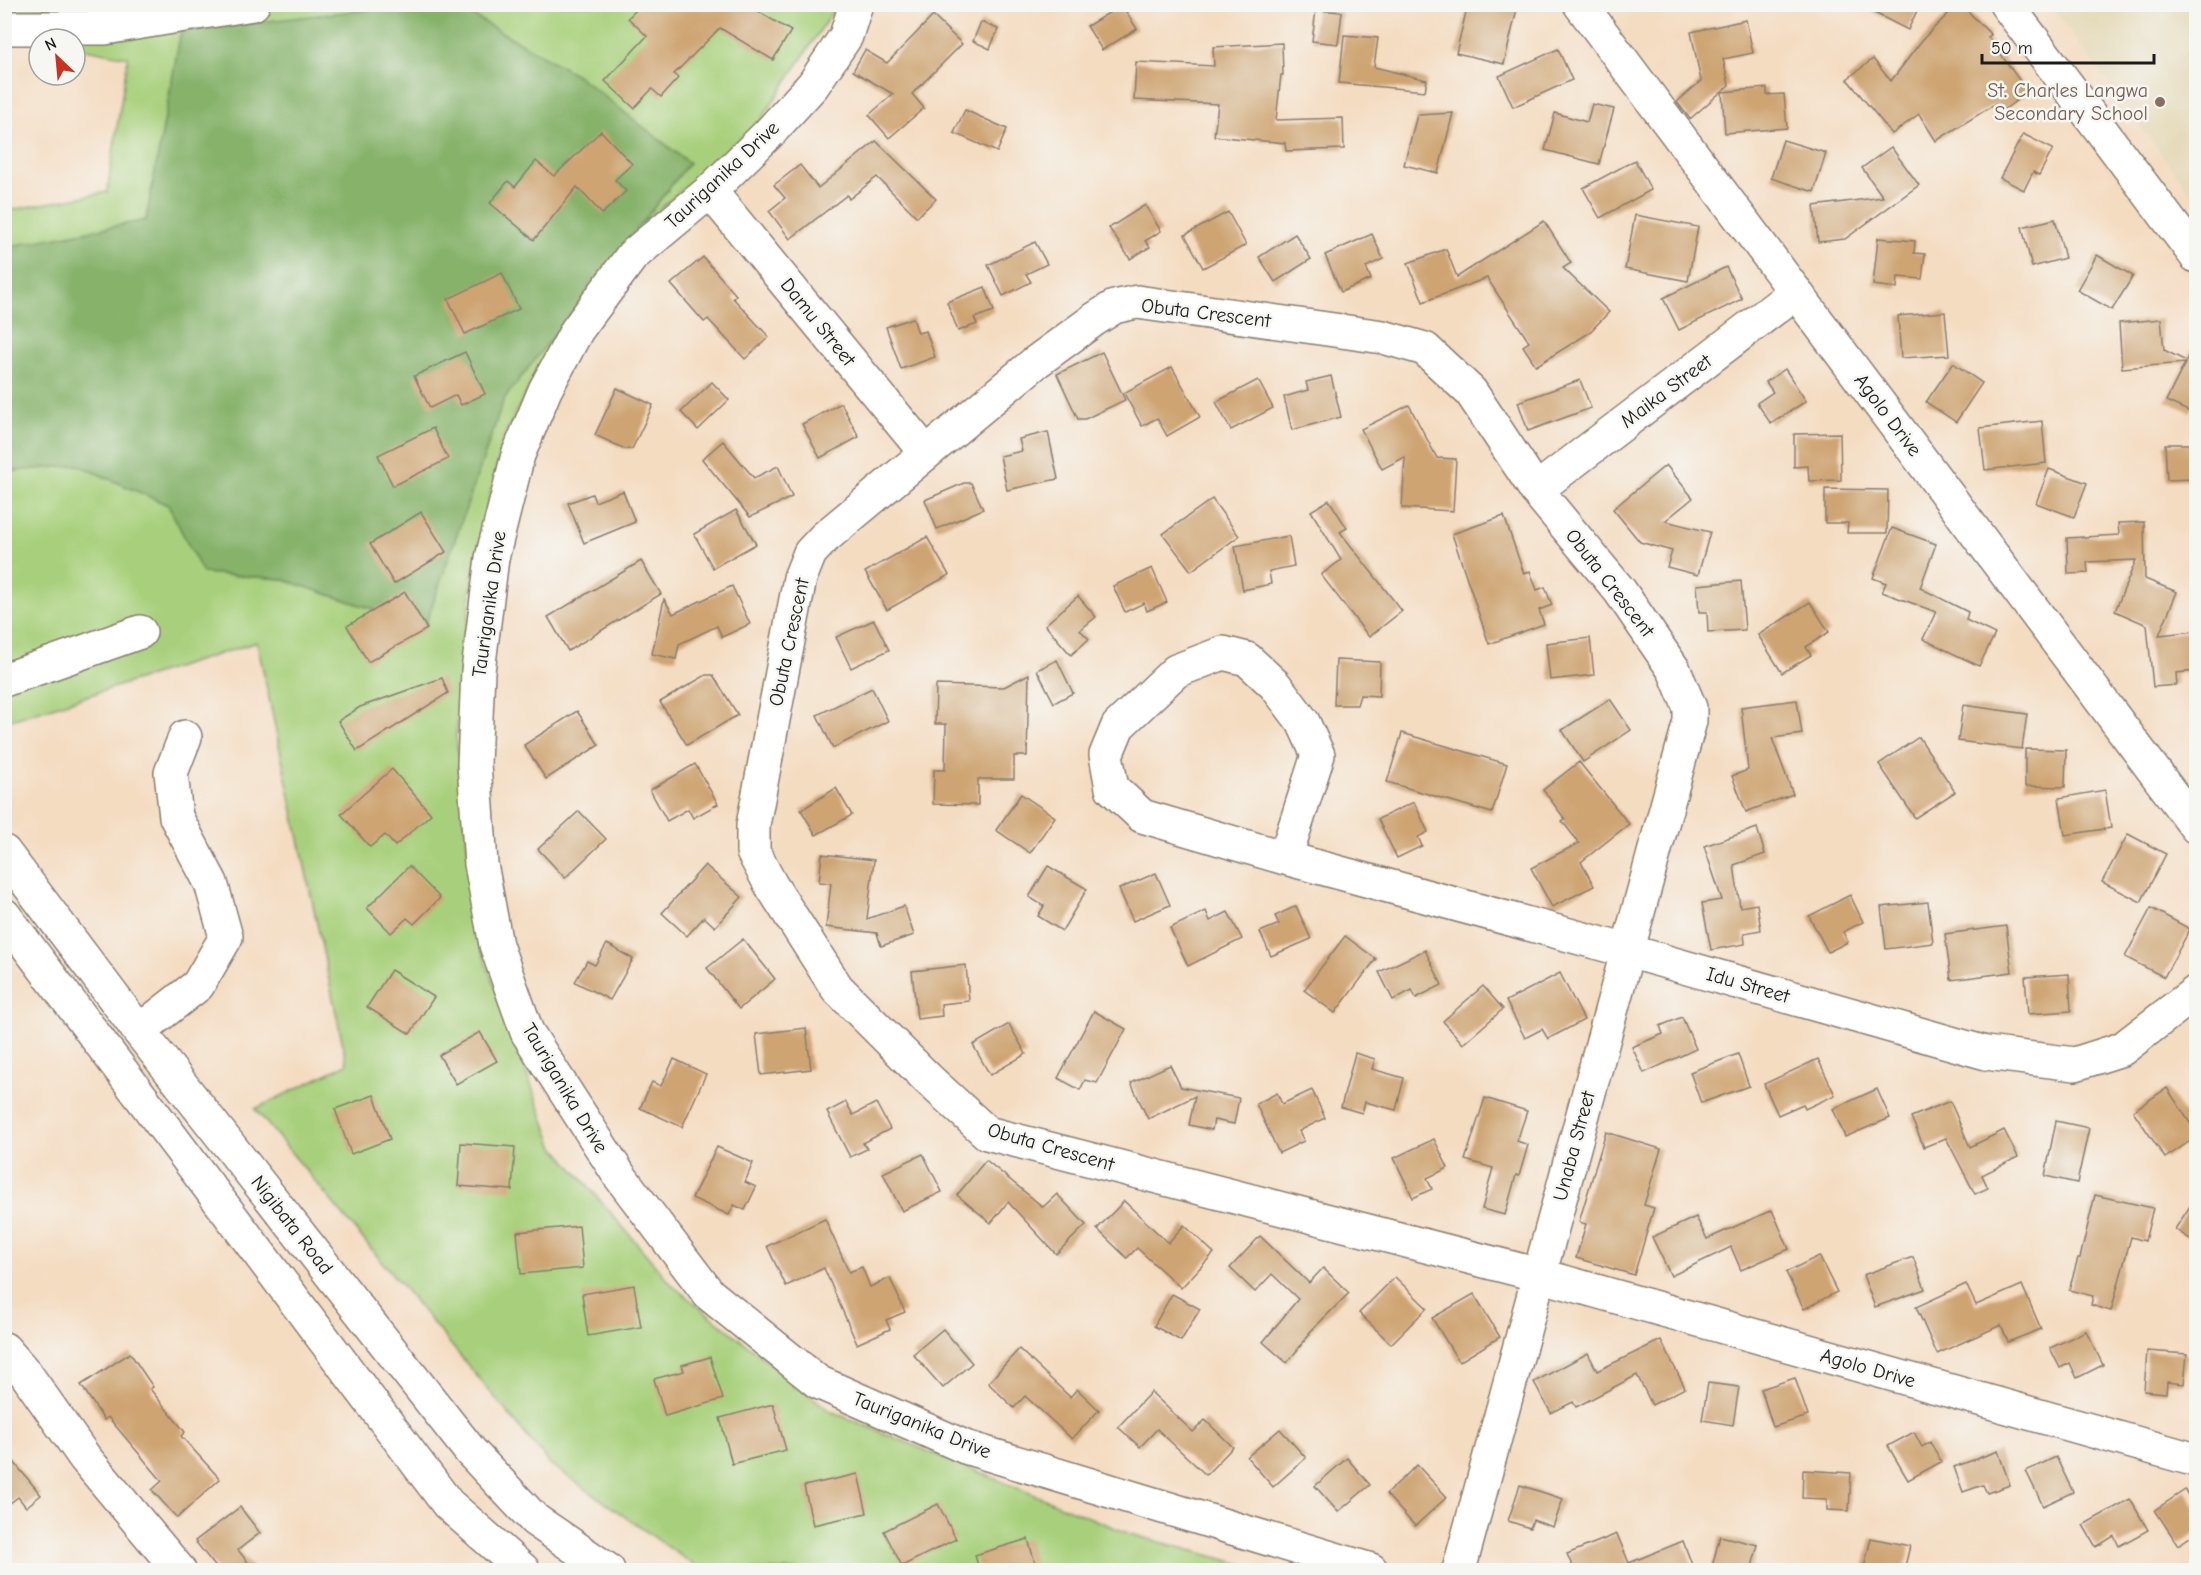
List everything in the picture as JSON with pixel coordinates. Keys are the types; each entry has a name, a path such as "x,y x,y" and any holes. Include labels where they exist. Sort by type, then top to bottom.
{"street":[{"path":"4,28 105,28 253,4"},
{"name":"Tauriganika Drive","path":"856,4 846,36 813,85 769,133 710,191 632,256 577,330 545,390 518,455 492,558 478,671 474,764 481,864 496,945 527,1032 619,1175 709,1294 818,1382 965,1447 1371,1570"},
{"name":"Agolo Drive","path":"1580,4 2196,827"},
{"path":"2006,4 2196,256"},
{"name":"Damu Street","path":"710,191 926,453"},
{"name":"Maika Street","path":"1536,490 1796,292"},
{"name":"Obuta Crescent","path":"1539,1275 987,1133 927,1079 837,988 771,885 753,852 753,825 800,578 810,553 824,538 1036,362 1114,307 1137,302 1383,337 1425,349 1471,392 1536,490 1620,591 1663,653 1674,670 1690,708 1690,721"},
{"path":"4,680 140,632"},
{"path":"1223,653 1247,659 1275,685 1303,722 1318,755 1285,858 1142,816 1112,788 1106,755 1118,726 1176,671 1223,653"},
{"name":"Unaba Street","path":"1459,1570 1690,721"},
{"path":"139,1031 198,985 226,937 211,883 176,817 171,773 185,737"},
{"name":"Nigibata Road","path":"4,852 139,1031 471,1452 535,1520 608,1570"},
{"name":"Idu Street","path":"1285,858 1628,951 1986,1053 2075,1064 2122,1048 2196,992"},
{"path":"4,915 448,1504 523,1570"},
{"name":"Agolo Drive","path":"1539,1275 2196,1460"},
{"path":"4,1349 26,1374 84,1458 179,1570"}],"shaded area":[{"name":"St. Charles Langwa Secondary School","path":"2050,5 2196,5 2196,200"}],"green space":[{"path":"5,5 837,5 759,123 593,267 503,437 473,571 456,735 477,938 553,1145 673,1286 830,1411 1130,1534 1264,1570 701,1570 550,1464 255,1109 347,1064 257,642 5,722 5,211 107,192 128,57 87,49 87,27 27,27 27,36 5,34"},
{"path":"408,5 454,5 577,75 689,163 504,399 425,626 281,579 203,573 168,505 78,465 5,472 5,247 146,220 181,31"}],"building":[{"path":"642,4 746,4 791,31 773,60 720,28 674,74 678,78 661,97 652,89 634,108 605,81 647,36 628,18"},
{"path":"1468,4 1499,4 1517,9 1504,64 1456,53"},
{"path":"1857,4 1920,4 1908,30"},
{"path":"1958,4 1961,4 1991,35 1988,37 2028,92 2005,109 1998,109 1995,104 1936,141 1919,114 1892,134 1847,79 1873,59 1891,81 1923,39"},
{"path":"1122,5 1137,29 1102,50 1087,26"},
{"path":"1316,10 1342,12 1338,44 1312,41"},
{"path":"933,16 962,44 912,94 924,108 889,138 869,115 893,94 853,71 865,50 887,63"},
{"path":"1746,20 1753,53 1723,59 1729,85 1690,119 1677,102 1701,81 1691,32"},
{"path":"981,22 998,29 990,49 973,41"},
{"path":"1344,35 1378,38 1374,67 1427,80 1425,91 1339,83"},
{"path":"1282,43 1283,75 1281,75 1276,120 1343,118 1344,149 1286,151 1285,143 1214,136 1218,104 1134,100 1136,62 1214,66 1213,47"},
{"path":"1558,49 1572,80 1513,107 1499,76"},
{"path":"1767,88 1767,95 1784,94 1787,128 1725,133 1722,92"},
{"path":"1592,104 1614,109 1599,164 1545,150 1555,113 1587,122"},
{"path":"965,110 1007,129 997,152 954,133"},
{"path":"1453,113 1438,173 1404,165 1417,115"},
{"path":"601,131 632,164 615,180 626,191 602,214 577,187 534,240 490,203 508,181 515,187 536,161 554,176"},
{"path":"2023,134 2053,149 2039,175 2033,172 2024,190 2000,178"},
{"path":"1783,140 1826,153 1814,192 1771,178"},
{"path":"876,141 936,199 917,217 877,177 849,199 847,195 790,239 769,211 785,198 774,185 800,165 818,188"},
{"path":"1891,147 1919,185 1845,239 1818,242 1814,206 1883,197 1862,168"},
{"path":"1635,160 1651,190 1600,218 1583,188"},
{"path":"1145,205 1161,231 1145,241 1150,247 1130,259 1109,228"},
{"path":"1228,212 1246,245 1203,268 1185,235"},
{"path":"1635,215 1698,227 1688,281 1625,269"},
{"path":"2055,219 2065,258 2032,267 2022,227"},
{"path":"1544,221 1571,263 1563,268 1609,312 1589,333 1536,366 1523,346 1529,342 1487,278 1423,302 1408,263 1446,249 1457,277"},
{"path":"1295,234 1311,259 1275,282 1259,257"},
{"path":"1372,234 1383,259 1366,267 1371,279 1341,292 1325,255"},
{"path":"1878,238 1915,241 1914,253 1925,254 1922,279 1898,277 1897,288 1873,285"},
{"path":"1035,242 1047,264 1026,274 1031,282 1003,296 988,265"},
{"path":"2097,255 2133,276 2112,310 2077,290"},
{"path":"703,257 736,295 733,298 769,337 745,359 708,319 704,322 671,284"},
{"path":"1726,267 1742,299 1679,330 1663,298"},
{"path":"502,273 519,309 465,334 448,299"},
{"path":"985,287 994,311 974,318 977,324 958,331 947,302"},
{"path":"1945,312 1949,355 1901,358 1898,316"},
{"path":"913,318 918,333 926,331 935,357 901,369 886,327"},
{"path":"2161,319 2164,350 2186,361 2196,340 2196,398 2190,412 2166,401 2185,363 2122,368 2119,323"},
{"path":"465,352 485,394 461,405 456,395 430,408 414,376"},
{"path":"1102,352 1125,400 1085,419 1078,419 1057,374"},
{"path":"1953,363 1982,383 1956,422 1926,402"},
{"path":"1172,367 1200,417 1167,436 1157,418 1142,426 1124,393"},
{"path":"1785,369 1806,401 1771,424 1757,403 1773,392 1766,382"},
{"path":"1331,376 1341,417 1292,430 1284,397 1308,390 1306,382"},
{"path":"1258,380 1273,408 1231,430 1216,402"},
{"path":"1580,380 1591,408 1528,431 1518,402"},
{"path":"712,382 729,400 698,430 681,412"},
{"path":"617,388 653,405 632,449 625,449 595,435"},
{"path":"841,403 859,437 820,458 802,424"},
{"path":"1409,405 1437,458 1456,459 1453,511 1402,508 1405,457 1382,469 1361,429"},
{"path":"2042,421 2046,463 1985,470 1980,428"},
{"path":"433,428 448,459 393,486 378,455"},
{"path":"1048,432 1058,479 1007,490 1000,456 1022,451 1019,439"},
{"path":"1840,433 1841,480 1809,481 1808,466 1794,467 1794,434"},
{"path":"723,441 754,478 778,466 792,497 750,517 702,459"},
{"path":"2165,444 2196,444 2196,479 2167,480"},
{"path":"1666,465 1693,498 1665,521 1710,532 1698,575 1667,567 1672,551 1640,542 1613,509"},
{"path":"2049,469 2087,483 2074,517 2036,503"},
{"path":"964,483 971,483 983,509 937,529 925,500"},
{"path":"1825,489 1888,490 1887,533 1847,533 1848,523 1825,523"},
{"path":"623,491 635,522 584,543 568,503 592,494 595,502"},
{"path":"1212,499 1239,536 1191,571 1163,534"},
{"path":"1329,500 1347,528 1340,532 1402,611 1369,637 1321,575 1341,560 1311,511"},
{"path":"736,510 756,544 713,568 694,534"},
{"path":"421,512 446,552 394,584 370,544"},
{"path":"1504,516 1524,574 1530,571 1537,590 1545,587 1552,605 1539,610 1544,624 1489,644 1452,534"},
{"path":"2144,522 2145,579 2177,592 2159,635 2196,631 2196,671 2176,673 2177,685 2153,687 2147,625 2115,611 2136,560 2087,562 2088,573 2068,574 2067,538 2119,535 2118,523"},
{"path":"1892,528 1936,544 1920,588 1968,612 1966,620 1995,634 1979,666 1923,639 1936,612 1882,592 1886,583 1873,578"},
{"path":"1289,536 1294,566 1269,571 1271,584 1243,590 1235,546"},
{"path":"927,537 949,575 887,610 865,572"},
{"path":"641,561 661,594 568,651 548,617"},
{"path":"1152,568 1167,602 1147,611 1144,603 1125,612 1113,586"},
{"path":"1741,581 1745,630 1708,632 1707,612 1699,612 1697,585"},
{"path":"732,586 750,624 722,637 717,626 679,644 676,659 652,654 664,599 673,614"},
{"path":"405,592 427,629 368,662 347,626"},
{"path":"1078,596 1096,617 1080,630 1089,639 1071,655 1045,625"},
{"path":"1810,602 1829,632 1806,647 1811,655 1782,673 1758,635"},
{"path":"874,620 889,650 851,668 836,637"},
{"path":"1590,638 1594,675 1550,680 1546,643"},
{"path":"1057,660 1073,693 1054,703 1037,670"},
{"path":"1336,660 1380,662 1379,696 1360,695 1357,705 1334,705"},
{"path":"1029,674 1027,756 1014,756 1014,779 978,779 978,805 933,804 934,770 945,770 946,724 935,724 936,685 1004,687"},
{"path":"706,675 713,675 738,715 687,745 660,702"},
{"path":"442,678 448,693 357,751 338,721 360,707"},
{"path":"872,688 888,721 833,748 817,715"},
{"path":"1610,699 1631,730 1583,762 1562,730"},
{"path":"1797,700 1802,734 1772,738 1793,794 1746,812 1732,776 1748,770 1741,707"},
{"path":"1963,705 2027,714 2022,749 1958,741"},
{"path":"577,711 599,745 546,779 524,745"},
{"path":"1402,733 1507,764 1492,813 1387,782"},
{"path":"1919,737 1955,792 1915,818 1879,764"},
{"path":"2025,749 2066,750 2065,787 2025,786"},
{"path":"1579,762 1629,824 1581,862 1594,886 1552,907 1531,868 1579,843 1562,821 1565,819 1543,790"},
{"path":"695,764 718,804 693,818 688,809 667,821 650,790"},
{"path":"392,769 431,814 395,846 385,835 370,847 341,814"},
{"path":"836,788 852,815 816,835 801,810"},
{"path":"2105,790 2111,828 2065,835 2059,798"},
{"path":"1021,794 1055,817 1030,853 996,830"},
{"path":"1414,802 1428,832 1418,837 1422,846 1397,858 1378,819"},
{"path":"579,811 606,839 565,878 538,849"},
{"path":"1757,828 1765,854 1734,865 1740,907 1757,904 1761,930 1744,933 1745,944 1711,950 1702,903 1722,900 1704,846"},
{"path":"2128,834 2166,854 2141,902 2102,882"},
{"path":"822,854 874,860 867,919 904,906 914,935 881,946 877,933 826,927 831,883 819,882"},
{"path":"705,865 742,897 715,927 704,917 687,936 662,913"},
{"path":"409,866 440,898 414,924 407,918 391,933 367,908"},
{"path":"1048,866 1087,889 1062,931 1038,916 1044,906 1029,897"},
{"path":"1156,873 1170,905 1133,921 1119,889"},
{"path":"1850,895 1863,922 1843,932 1848,942 1828,952 1809,916"},
{"path":"1928,902 1933,943 1886,949 1881,907"},
{"path":"1296,906 1311,939 1271,956 1260,932 1279,924 1275,916"},
{"path":"2151,908 2190,929 2164,977 2125,957"},
{"path":"1206,911 1210,921 1228,912 1242,939 1188,966 1170,928"},
{"path":"2006,926 2012,972 1951,980 1945,934"},
{"path":"1345,936 1376,959 1335,1013 1304,990"},
{"path":"743,939 775,979 739,1009 707,968"},
{"path":"607,944 633,959 610,1000 575,982 587,961 595,965"},
{"path":"1425,950 1442,985 1416,998 1412,990 1393,1000 1379,972"},
{"path":"966,965 969,1001 941,1004 942,1016 917,1019 912,971"},
{"path":"391,970 434,997 410,1034 367,1007"},
{"path":"1560,973 1584,1020 1548,1039 1542,1029 1525,1038 1506,1001"},
{"path":"2069,974 2071,1011 2028,1014 2025,977"},
{"path":"1483,986 1503,1009 1463,1044 1443,1021"},
{"path":"1094,1011 1126,1029 1097,1083 1085,1080 1080,1090 1058,1078"},
{"path":"1682,1017 1696,1049 1644,1073 1632,1047 1663,1034 1660,1026"},
{"path":"1009,1024 1026,1054 990,1075 973,1045"},
{"path":"806,1028 811,1069 761,1075 756,1034"},
{"path":"480,1032 497,1061 456,1084 439,1055"},
{"path":"1355,1053 1375,1059 1372,1069 1404,1078 1396,1110 1365,1102 1362,1113 1341,1107"},
{"path":"1738,1054 1749,1086 1701,1103 1690,1072"},
{"path":"674,1059 706,1074 682,1127 640,1108 652,1082 661,1086"},
{"path":"1818,1059 1835,1095 1805,1109 1803,1104 1778,1115 1764,1084"},
{"path":"1170,1065 1181,1087 1239,1098 1234,1124 1214,1120 1212,1130 1189,1125 1195,1096 1148,1119 1131,1083"},
{"path":"2167,1088 2196,1132 2196,1137 2165,1158 2133,1111"},
{"path":"1877,1089 1890,1118 1845,1137 1833,1109"},
{"path":"1312,1090 1325,1118 1299,1131 1304,1141 1279,1153 1256,1104 1277,1093 1282,1104"},
{"path":"374,1095 390,1139 351,1154 335,1109"},
{"path":"1485,1098 1527,1111 1517,1141 1528,1145 1519,1176 1516,1175 1505,1215 1482,1209 1493,1168 1465,1160"},
{"path":"1950,1101 1970,1147 2004,1130 2018,1157 1982,1175 1988,1188 1975,1194 1946,1138 1924,1147 1911,1117"},
{"path":"846,1102 853,1115 876,1103 890,1129 863,1143 867,1149 850,1157 827,1112"},
{"path":"2056,1121 2089,1128 2077,1183 2045,1176"},
{"path":"1606,1132 1661,1149 1644,1205 1654,1208 1634,1275 1576,1258 1586,1224 1579,1222"},
{"path":"1434,1139 1448,1168 1427,1178 1432,1189 1413,1198 1394,1158"},
{"path":"461,1143 515,1147 512,1190 458,1186"},
{"path":"717,1147 753,1163 745,1182 756,1187 745,1210 734,1205 729,1215 692,1198"},
{"path":"923,1154 942,1192 902,1211 883,1173"},
{"path":"986,1160 1043,1207 1057,1194 1086,1225 1056,1254 1008,1202 991,1223 957,1195"},
{"path":"2095,1195 2153,1208 2145,1241 2131,1237 2111,1311 2091,1305 2093,1296 2069,1290 2078,1258 2080,1258"},
{"path":"2196,1197 2196,1243 2175,1229"},
{"path":"1124,1201 1168,1243 1184,1225 1214,1253 1181,1288 1137,1248 1127,1258 1097,1229"},
{"path":"1772,1210 1789,1249 1741,1270 1731,1247 1671,1276 1652,1237 1696,1217 1707,1239"},
{"path":"825,1219 849,1272 862,1267 870,1287 890,1278 905,1312 886,1320 890,1329 857,1344 824,1268 786,1286 767,1246"},
{"path":"579,1226 583,1268 521,1274 517,1232"},
{"path":"1260,1236 1309,1283 1323,1268 1349,1293 1309,1333 1287,1363 1263,1342 1298,1299 1272,1274 1255,1292 1230,1268"},
{"path":"1819,1256 1837,1292 1804,1309 1786,1272"},
{"path":"1913,1257 1925,1289 1875,1307 1863,1275"},
{"path":"1395,1277 1427,1308 1391,1344 1359,1313"},
{"path":"1966,1284 1976,1305 2022,1285 2041,1329 2008,1342 2001,1325 1937,1354 1916,1307"},
{"path":"634,1285 641,1327 588,1336 582,1294"},
{"path":"1172,1294 1200,1309 1181,1341 1154,1326"},
{"path":"1474,1294 1500,1337 1459,1362 1432,1318"},
{"path":"943,1329 972,1363 943,1388 913,1354"},
{"path":"2086,1331 2103,1365 2077,1378 2070,1363 2060,1368 2050,1348"},
{"path":"1661,1340 1685,1388 1652,1405 1637,1375 1576,1407 1573,1402 1551,1413 1534,1382 1588,1353 1597,1371"},
{"path":"1019,1349 1070,1397 1077,1389 1099,1410 1072,1439 1025,1396 1014,1408 988,1383"},
{"path":"2147,1351 2187,1354 2184,1384 2167,1382 2166,1393 2144,1391"},
{"path":"130,1353 153,1387 150,1389 185,1432 181,1436 220,1479 177,1518 152,1490 162,1481 108,1417 104,1420 81,1385"},
{"path":"710,1357 723,1399 665,1416 654,1379 684,1371 682,1365"},
{"path":"1795,1378 1808,1416 1773,1427 1761,1389"},
{"path":"1708,1383 1739,1387 1733,1425 1702,1420"},
{"path":"1151,1392 1193,1432 1205,1420 1233,1447 1206,1475 1157,1429 1140,1447 1118,1427"},
{"path":"773,1404 786,1450 732,1464 720,1418"},
{"path":"1280,1429 1306,1458 1273,1487 1247,1457"},
{"path":"1914,1432 1922,1447 1930,1442 1941,1462 1908,1480 1888,1446"},
{"path":"4,1450 41,1495 26,1507 18,1497 4,1508"},
{"path":"1998,1451 2010,1485 1987,1493 1983,1485 1963,1492 1954,1467"},
{"path":"2056,1457 2073,1492 2043,1506 2026,1471"},
{"path":"1347,1458 1370,1485 1338,1512 1315,1486"},
{"path":"1417,1465 1447,1497 1415,1526 1386,1494"},
{"path":"1803,1470 1851,1473 1849,1511 1827,1510 1827,1499 1802,1498"},
{"path":"858,1474 867,1513 813,1525 804,1486"},
{"path":"1520,1485 1563,1499 1553,1527 1533,1520 1530,1528 1508,1521"},
{"path":"2185,1490 2196,1508 2196,1533 2178,1545 2155,1510"},
{"path":"2130,1499 2148,1530 2119,1546 2114,1536 2096,1547 2083,1525"},
{"path":"938,1504 956,1539 902,1566 884,1531"},
{"path":"240,1507 260,1533 238,1550 254,1570 218,1570 195,1541"},
{"path":"1617,1534 1629,1563 1683,1541 1694,1570 1574,1570 1567,1554"},
{"path":"1720,1536 1758,1545 1751,1570 1711,1570"},
{"path":"1871,1538 1910,1546 1904,1570 1864,1568"},
{"path":"1028,1539 1037,1570 979,1570 975,1555"}],"place":[{"name":"St. Charles Langwa Secondary School","path":"2160,102"}]}
